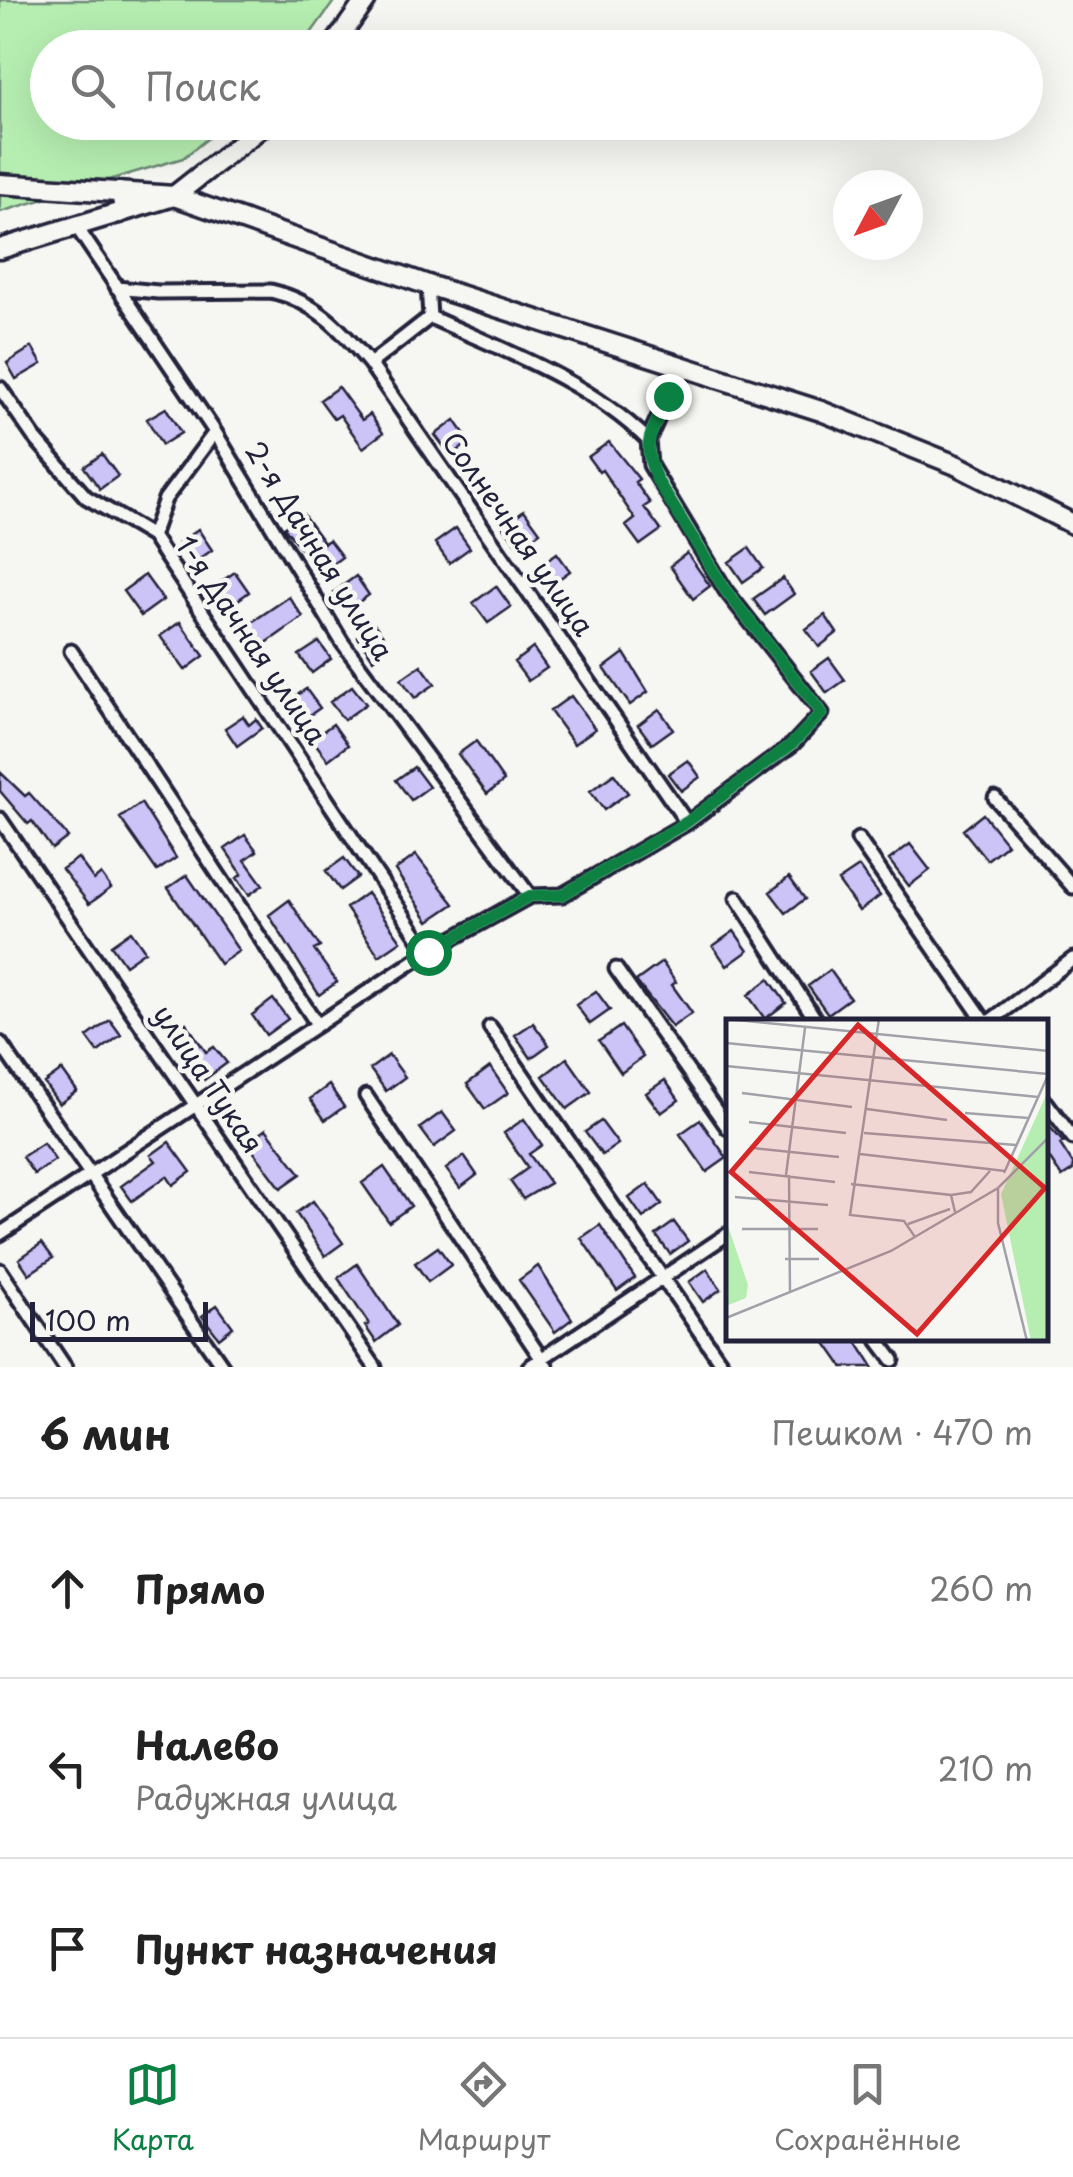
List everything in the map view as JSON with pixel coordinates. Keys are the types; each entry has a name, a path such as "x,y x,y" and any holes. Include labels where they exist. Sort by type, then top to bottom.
{"main road":[{"path":"345,30 366,0"},
{"path":"0,249 174,196 245,140"},
{"path":"0,184 174,196 428,285 676,363 886,436 956,465 1073,524"},
{"path":"119,213 124,206 120,192"}],"street":[{"name":"2-я Дачная улица","path":"76,226 215,432 342,642 530,896"},
{"path":"428,285 430,317"},
{"name":"Солнечная улица","path":"117,288 272,292 317,309 337,325 370,364 687,822"},
{"path":"370,364 430,317"},
{"path":"430,317 576,384 623,416 648,440"},
{"path":"0,1234 428,952 530,896 562,895 687,822 792,744 822,713 726,591 650,465 648,440 668,396 676,363"},
{"name":"1-я Дачная улица","path":"0,388 34,437 86,497 152,536 428,952"},
{"path":"152,536 165,499 215,432"},
{"path":"71,651 316,1024"},
{"path":"995,798 1073,887"},
{"name":"улица Тукая","path":"0,819 375,1367"},
{"path":"858,839 985,1019"},
{"path":"736,898 814,1019"},
{"path":"991,1019 1073,960"},
{"path":"616,969 726,1125"},
{"path":"490,1027 724,1367"},
{"path":"0,1044 223,1367"},
{"path":"366,1096 544,1363"},
{"path":"1048,1105 1073,1138"},
{"path":"529,1367 544,1363 726,1235"},
{"path":"0,1270 65,1367"},
{"path":"879,1342 892,1360"}],"green space":[{"path":"0,0 335,0 313,30 30,30 30,140 206,140 183,158 0,212"}],"building":[{"path":"32,347 42,364 16,379 7,363"},
{"path":"338,387 362,420 370,414 383,433 363,448 340,415 334,419 320,400"},
{"path":"166,408 181,433 162,445 147,419"},
{"path":"455,420 470,442 451,456 435,435"},
{"path":"609,442 639,479 635,482 650,503 644,507 661,530 640,545 626,526 635,519 602,470 599,472 588,457"},
{"path":"102,454 118,476 100,489 84,467"},
{"path":"524,510 540,532 519,547 503,526"},
{"path":"303,514 324,543 329,540 342,557 320,573 284,527"},
{"path":"456,528 470,548 449,563 435,543"},
{"path":"198,529 212,550 194,563 179,543"},
{"path":"749,548 763,568 743,582 729,562"},
{"path":"557,553 570,571 545,589 532,571"},
{"path":"687,553 710,586 693,599 670,566"},
{"path":"235,572 249,592 224,610 209,590"},
{"path":"145,575 163,600 141,616 123,591"},
{"path":"356,576 369,595 347,610 334,592"},
{"path":"783,578 794,594 765,615 753,599"},
{"path":"496,586 511,607 488,623 473,603"},
{"path":"289,597 303,617 255,651 240,630"},
{"path":"825,615 837,633 819,647 806,629"},
{"path":"180,622 204,656 185,670 160,636"},
{"path":"375,625 391,646 373,659 358,637"},
{"path":"319,642 331,659 312,673 299,655"},
{"path":"533,648 547,668 528,681 514,662"},
{"path":"624,653 648,692 630,705 604,668"},
{"path":"829,658 845,680 827,693 811,671"},
{"path":"421,665 435,684 415,698 401,679"},
{"path":"285,681 296,696 306,689 320,708 300,722 275,688"},
{"path":"352,686 366,704 344,720 330,702"},
{"path":"571,696 595,729 574,744 550,711"},
{"path":"659,709 673,729 652,744 638,725"},
{"path":"243,716 249,725 256,719 262,728 237,746 225,728"},
{"path":"333,724 348,745 328,760 312,739"},
{"path":"476,741 504,781 487,794 458,754"},
{"path":"688,760 700,777 681,791 668,774"},
{"path":"414,767 429,787 411,800 396,780"},
{"path":"0,772 25,796 29,793 68,837 52,849 32,821 28,824 0,791"},
{"path":"614,774 628,793 604,810 590,791"},
{"path":"141,803 176,858 157,871 120,818"},
{"path":"983,814 1007,844 987,860 963,830"},
{"path":"245,835 257,851 245,860 263,885 249,895 237,878 242,874 225,849"},
{"path":"910,844 930,870 909,886 889,860"},
{"path":"416,855 454,904 429,921 395,870"},
{"path":"78,858 94,880 101,874 111,888 89,904 62,869"},
{"path":"344,858 358,877 340,890 326,871"},
{"path":"859,867 880,896 859,911 838,881"},
{"path":"187,875 239,951 220,964 168,888"},
{"path":"789,877 805,899 786,913 770,892"},
{"path":"367,893 401,941 379,956 346,908"},
{"path":"289,900 320,947 314,950 337,982 319,995 269,915"},
{"path":"131,931 145,951 125,965 111,945"},
{"path":"734,931 748,951 727,966 713,946"},
{"path":"662,962 676,982 672,985 692,1013 672,1027 636,981"},
{"path":"830,970 850,998 828,1014 808,986"},
{"path":"769,979 786,1003 765,1019 748,995"},
{"path":"596,991 610,1010 590,1024 576,1005"},
{"path":"273,999 288,1019 266,1035 252,1015"},
{"path":"110,1020 121,1035 98,1052 87,1037"},
{"path":"186,1023 206,1052 214,1047 227,1063 204,1080 172,1033"},
{"path":"533,1023 549,1045 531,1058 515,1035"},
{"path":"621,1026 643,1057 621,1073 599,1041"},
{"path":"389,1055 405,1077 386,1091 370,1069"},
{"path":"567,1058 591,1092 567,1109 543,1076"},
{"path":"490,1067 508,1093 485,1109 467,1084"},
{"path":"62,1070 77,1091 59,1104 44,1083"},
{"path":"665,1080 679,1100 661,1113 646,1093"},
{"path":"329,1085 344,1107 325,1120 310,1099"},
{"path":"442,1112 456,1131 434,1147 420,1128"},
{"path":"524,1119 542,1145 529,1154 550,1183 523,1199 510,1181 528,1168 504,1133"},
{"path":"700,1120 726,1159 707,1172 680,1134"},
{"path":"601,1121 618,1144 602,1155 585,1132"},
{"path":"266,1129 301,1174 281,1188 247,1143"},
{"path":"1048,1129 1063,1142 1060,1144 1073,1164 1073,1170 1062,1177 1048,1156"},
{"path":"169,1142 191,1172 173,1185 167,1176 132,1201 121,1186 156,1161 151,1155"},
{"path":"43,1143 55,1160 34,1174 22,1157"},
{"path":"464,1156 477,1175 460,1188 446,1169"},
{"path":"384,1167 411,1206 389,1222 362,1183"},
{"path":"648,1184 662,1204 643,1218 629,1198"},
{"path":"313,1201 343,1243 325,1256 296,1213"},
{"path":"674,1222 688,1241 670,1254 656,1235"},
{"path":"600,1225 635,1278 617,1291 581,1238"},
{"path":"42,1243 53,1258 29,1274 19,1259"},
{"path":"438,1247 451,1265 428,1282 415,1263"},
{"path":"357,1264 398,1325 376,1342 365,1326 369,1324 338,1278"},
{"path":"538,1266 572,1319 555,1332 519,1280"},
{"path":"707,1269 721,1289 703,1302 689,1282"},
{"path":"217,1305 233,1327 219,1338 202,1316"},
{"path":"825,1342 857,1342 873,1367 843,1367"}],"route":[{"path":"428,952 530,896 562,895 687,822 792,744 822,713 726,591 657,480 650,465 648,440 668,396"}]}
